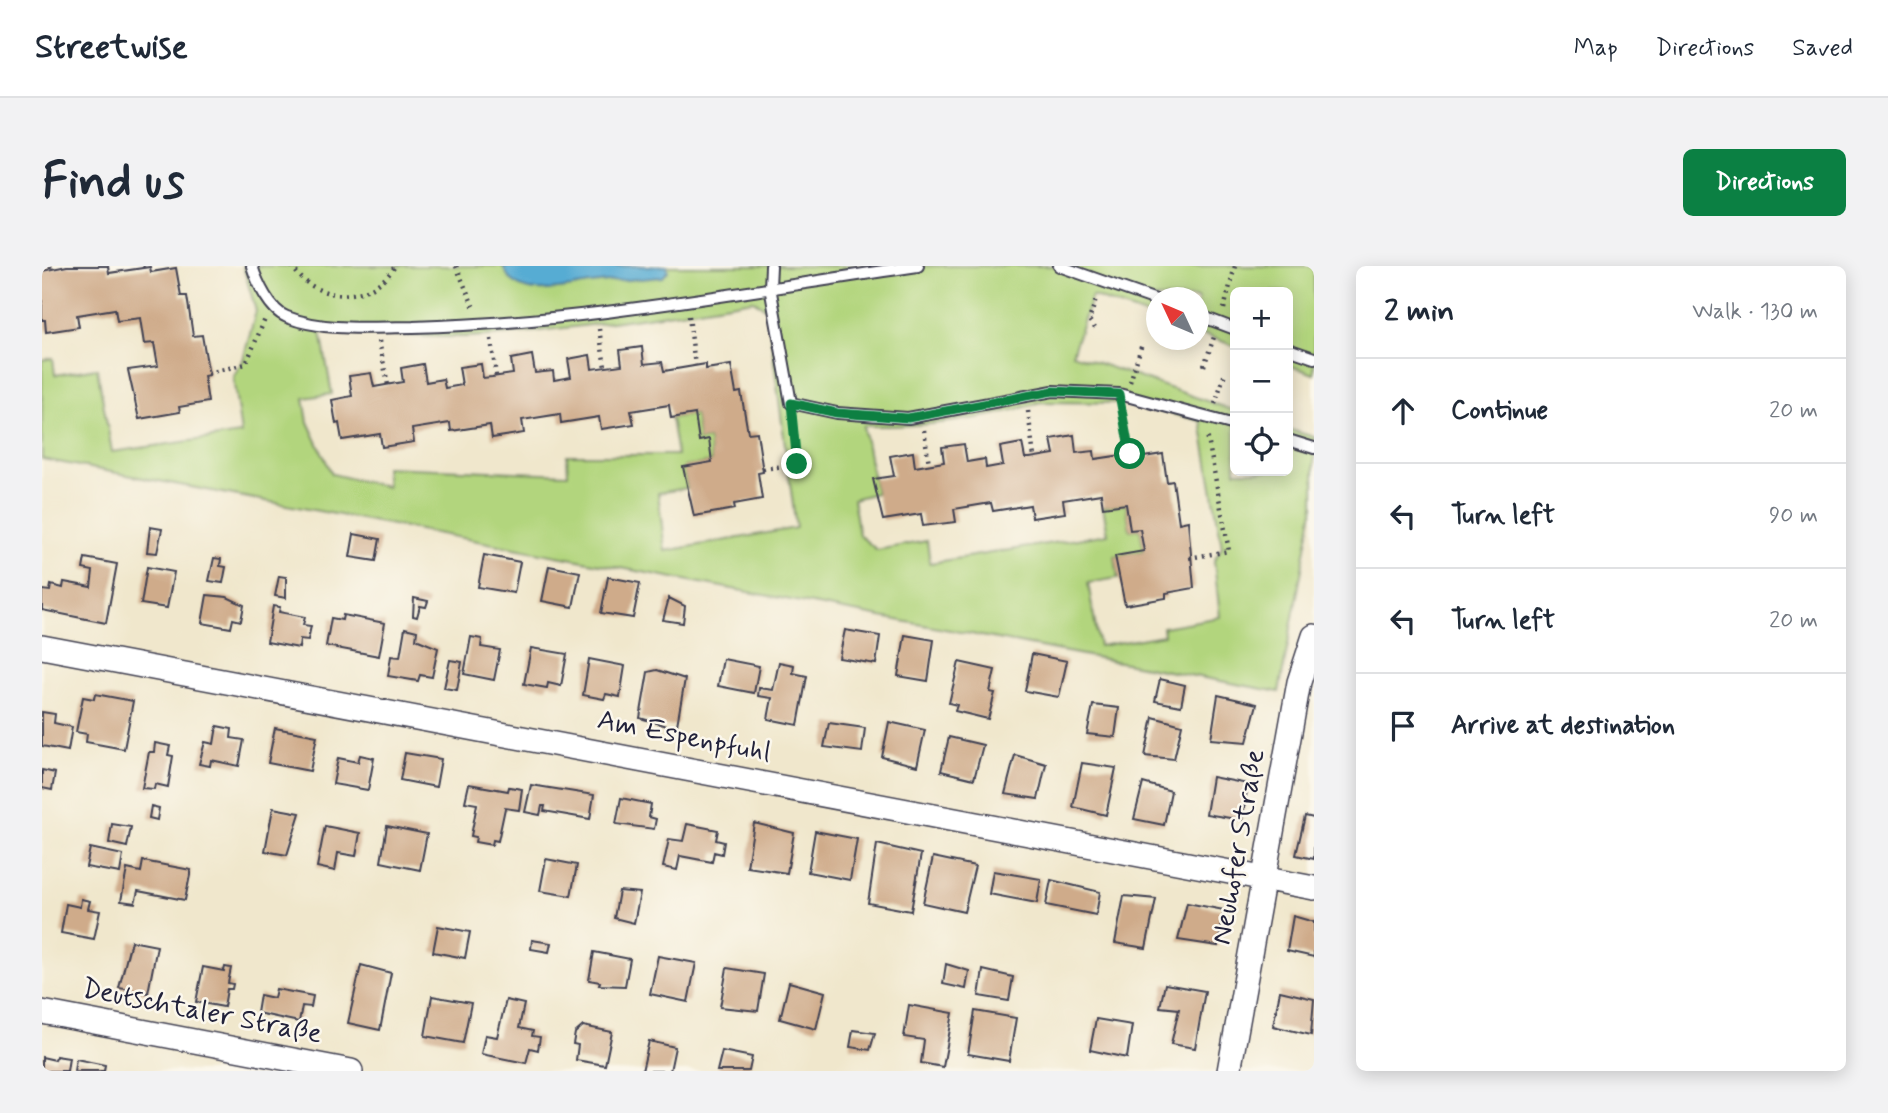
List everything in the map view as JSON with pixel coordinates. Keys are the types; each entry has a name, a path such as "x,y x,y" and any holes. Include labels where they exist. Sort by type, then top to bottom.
{"street":[{"name":"Neuhofer Straße","path":"1228,1071 1299,682 1314,636"},
{"name":"Am Espenpfuhl","path":"42,647 1314,888"},
{"name":"Deutschtaler Straße","path":"42,1012 270,1063 351,1071"}],"lane":[{"path":"253,266 258,286 284,317 333,326 376,327 485,325 597,314 918,266"},
{"path":"771,266 770,287 791,403 837,413 908,418 1053,391 1122,395 1230,424"},
{"path":"1059,266 1146,296"},
{"path":"1209,319 1230,327"},
{"path":"1291,350 1314,358"},
{"path":"1293,442 1314,448"}],"path":[{"path":"292,266 307,283 341,295 359,293 376,286 395,266"},
{"path":"456,266 485,325 496,376"},
{"path":"1095,328 1089,320 1102,281"},
{"path":"687,301 695,366"},
{"path":"208,373 246,364 272,302"},
{"path":"597,314 605,367"},
{"path":"376,327 388,385"},
{"path":"1130,454 1122,395 1142,344"},
{"path":"1189,558 1229,551 1207,417 1225,373"},
{"path":"1027,396 1034,457"},
{"path":"763,469 797,464 791,403"},
{"path":"922,415 929,464"}],"green space":[{"path":"243,266 1314,266 1314,374 1293,367 1293,287 1230,287 1230,344 1209,337 1209,287 1146,287 1146,315 1092,296 1072,354 1230,409 1230,476 1293,476 1293,431 1314,437 1314,505 1279,692 42,459 42,360 53,358 55,375 97,368 112,452 241,434 233,377 243,360 256,311","holes":["753,300 767,309 796,528 665,551 658,493 687,488 684,467 712,462 709,439 699,441 695,414 671,418 677,455 567,455 568,474 385,467 387,487 332,474 308,422 304,398 332,394 321,332 425,337 487,336 554,330","1040,402 1127,403 1201,421 1222,547 1214,561 1220,617 1163,627 1164,635 1099,646 1088,583 1118,578 1115,556 1144,551 1140,529 1130,530 1126,504 1103,507 1108,534 930,563 927,541 877,550 859,535 853,499 876,493 863,426 953,421 998,414"]}],"water":[{"path":"503,266 667,266 668,271 663,277 542,290 518,285 509,278"}],"building":[{"path":"67,266 108,266 109,273 150,267 151,272 176,268 181,296 187,296 193,336 202,335 209,375 204,376 208,402 179,407 180,412 139,419 128,370 158,366 154,343 144,344 140,318 117,321 115,309 77,315 79,327 46,332 45,320 42,320 42,271"},
{"path":"642,347 644,364 662,362 664,371 706,364 706,369 731,365 736,393 741,392 748,433 757,432 763,472 758,473 762,499 734,504 735,509 694,516 683,467 712,462 709,439 699,441 695,414 671,418 669,405 631,411 634,424 601,429 599,417 561,423 560,414 522,420 524,433 492,438 490,425 451,431 450,423 412,429 414,442 382,447 380,434 342,440 339,423 336,424 332,400 352,396 349,376 371,373 374,387 403,382 401,368 423,364 426,382 443,379 445,388 462,385 459,367 481,364 483,378 513,374 511,359 532,355 535,373 553,371 554,380 571,377 568,359 590,355 592,369 622,365 620,350"},
{"path":"1074,435 1076,453 1094,451 1095,459 1136,453 1137,458 1163,454 1167,482 1173,481 1179,523 1188,521 1194,588 1166,593 1166,598 1125,605 1115,556 1144,551 1140,529 1130,530 1126,504 1103,507 1101,494 1063,500 1065,513 1032,518 1030,505 993,511 991,503 954,509 956,522 923,526 921,514 883,520 873,479 894,476 890,456 913,452 915,467 944,462 942,447 964,444 967,462 985,459 986,468 1003,465 1000,447 1022,443 1025,458 1030,458 1054,454 1051,439"},
{"path":"150,527 162,529 157,553 147,552"},
{"path":"354,534 380,539 376,561 350,557"},
{"path":"484,555 520,562 514,593 478,587"},
{"path":"85,558 117,564 106,623 42,610 42,590 50,591 51,585 63,588 64,582 91,587 93,571 83,569"},
{"path":"214,558 221,559 220,566 226,567 223,583 209,581"},
{"path":"549,566 580,572 573,607 542,601"},
{"path":"147,567 174,572 167,608 141,604"},
{"path":"279,576 286,577 286,598 275,596"},
{"path":"608,577 640,583 633,618 601,613"},
{"path":"207,595 227,597 244,605 241,621 233,619 231,628 202,623"},
{"path":"414,598 428,601 426,607 420,606 417,617 413,616"},
{"path":"669,598 685,606 683,623 663,620"},
{"path":"273,606 280,607 279,612 305,617 303,625 311,626 308,640 300,639 299,648 267,642"},
{"path":"343,615 385,623 379,656 326,646 331,618 342,620"},
{"path":"405,628 417,631 416,639 438,648 432,677 420,675 418,681 388,676 391,656 400,657"},
{"path":"845,630 880,636 876,664 839,658"},
{"path":"905,635 934,640 928,681 898,676"},
{"path":"471,637 482,639 481,647 500,650 494,680 464,674"},
{"path":"531,648 567,654 561,686 548,683 547,688 524,684"},
{"path":"1032,654 1067,661 1059,697 1025,691"},
{"path":"589,659 625,666 620,697 606,694 604,699 583,695"},
{"path":"723,659 759,666 754,693 718,686"},
{"path":"450,660 462,662 457,690 444,688"},
{"path":"779,662 794,665 793,673 807,676 798,725 768,719 772,698 758,696 759,688 773,690"},
{"path":"959,662 995,670 990,692 995,693 988,719 955,711 957,705 949,703"},
{"path":"657,670 685,679 677,725 667,726 640,718 648,672"},
{"path":"1160,679 1185,685 1181,706 1155,701"},
{"path":"95,694 133,701 124,749 86,742 87,734 76,732 83,697 94,699"},
{"path":"1218,695 1257,704 1247,742 1211,739"},
{"path":"1093,705 1119,708 1115,737 1087,734"},
{"path":"42,712 55,714 54,723 72,727 68,751 42,746"},
{"path":"1153,717 1182,725 1174,759 1145,756"},
{"path":"889,722 925,730 917,766 882,757"},
{"path":"829,723 865,728 862,752 824,747"},
{"path":"217,726 232,729 231,738 244,740 239,766 211,760 210,766 199,764 205,742 214,744"},
{"path":"275,728 317,736 310,771 268,763"},
{"path":"949,737 983,745 974,779 941,771"},
{"path":"155,743 170,746 168,755 173,756 168,787 155,784 154,789 142,788 149,752 154,752"},
{"path":"405,753 441,759 436,787 400,780"},
{"path":"360,755 374,758 368,790 333,784 338,758 358,762"},
{"path":"1015,755 1046,764 1038,799 1005,794"},
{"path":"1082,763 1116,768 1106,815 1073,807"},
{"path":"42,770 55,773 52,790 42,788"},
{"path":"1212,777 1248,784 1242,820 1206,814"},
{"path":"1143,783 1171,791 1164,825 1134,819"},
{"path":"469,784 508,791 509,787 522,789 519,810 505,808 498,841 493,840 492,845 475,842 476,837 471,836 477,804 465,802"},
{"path":"531,785 594,795 590,819 544,811 545,806 542,806 540,815 525,812"},
{"path":"621,798 651,804 649,817 656,819 654,829 616,824"},
{"path":"151,806 159,808 157,820 149,818"},
{"path":"273,808 300,813 287,855 265,851"},
{"path":"1305,816 1314,818 1314,859 1296,855"},
{"path":"754,823 794,833 787,873 747,867"},
{"path":"112,824 131,827 127,847 109,843"},
{"path":"687,824 718,830 716,840 724,842 722,854 714,852 712,862 680,856 677,870 663,867 669,839 683,841"},
{"path":"325,826 360,833 356,856 338,853 335,871 317,867"},
{"path":"387,826 427,834 420,870 381,862"},
{"path":"815,831 857,839 850,880 808,872"},
{"path":"877,844 921,854 911,911 868,903"},
{"path":"90,848 123,855 120,873 86,867"},
{"path":"933,857 975,866 964,912 923,903"},
{"path":"546,859 577,865 571,896 540,891"},
{"path":"143,861 191,870 185,900 138,891 135,903 121,901 127,869 141,872"},
{"path":"993,871 1041,879 1037,903 989,894"},
{"path":"1051,880 1100,892 1096,915 1046,905"},
{"path":"619,891 640,893 634,923 614,918"},
{"path":"1124,896 1156,899 1146,948 1115,943"},
{"path":"81,899 90,901 88,909 100,911 94,939 61,933 66,904 80,907"},
{"path":"1187,903 1224,910 1218,946 1178,940"},
{"path":"1293,916 1314,922 1314,957 1287,951"},
{"path":"438,926 470,932 465,958 433,952"},
{"path":"532,940 551,943 549,952 531,949"},
{"path":"131,941 157,946 148,993 119,988"},
{"path":"594,952 630,959 625,986 599,985 600,982 589,980"},
{"path":"658,956 696,963 688,1002 650,994"},
{"path":"946,964 969,971 966,989 943,984"},
{"path":"361,965 391,973 380,1030 348,1023"},
{"path":"203,967 224,971 225,967 231,968 228,983 233,984 232,989 227,989 224,1007 196,1002"},
{"path":"727,968 764,974 758,1011 720,1007"},
{"path":"983,970 1013,977 1009,1001 979,996"},
{"path":"789,982 825,992 816,1029 780,1019"},
{"path":"1165,984 1205,991 1195,1048 1171,1044 1179,1009 1160,1007"},
{"path":"276,989 313,996 311,1007 302,1006 299,1022 257,1013 260,995 274,998"},
{"path":"1280,991 1314,999 1311,1035 1273,1026"},
{"path":"432,996 471,1003 463,1043 425,1036"},
{"path":"506,1000 524,1004 519,1028 533,1031 532,1036 540,1037 538,1050 530,1048 526,1063 481,1054 485,1035 497,1037"},
{"path":"909,1005 953,1013 943,1067 921,1063 924,1040 904,1037"},
{"path":"975,1011 1016,1018 1009,1061 968,1054"},
{"path":"1096,1019 1132,1025 1127,1058 1090,1050"},
{"path":"583,1026 612,1032 605,1065 576,1060 578,1045 573,1044 575,1033"},
{"path":"853,1030 875,1033 870,1050 850,1047"},
{"path":"649,1041 675,1047 670,1071 642,1071"},
{"path":"722,1051 752,1057 749,1071 717,1071"},
{"path":"56,1056 69,1058 67,1071 42,1071 42,1057 55,1060"},
{"path":"76,1059 105,1065 104,1071 74,1071"}],"route":[{"path":"797,464 791,403 837,413 908,418 1053,391 1119,394 1130,454"}]}
